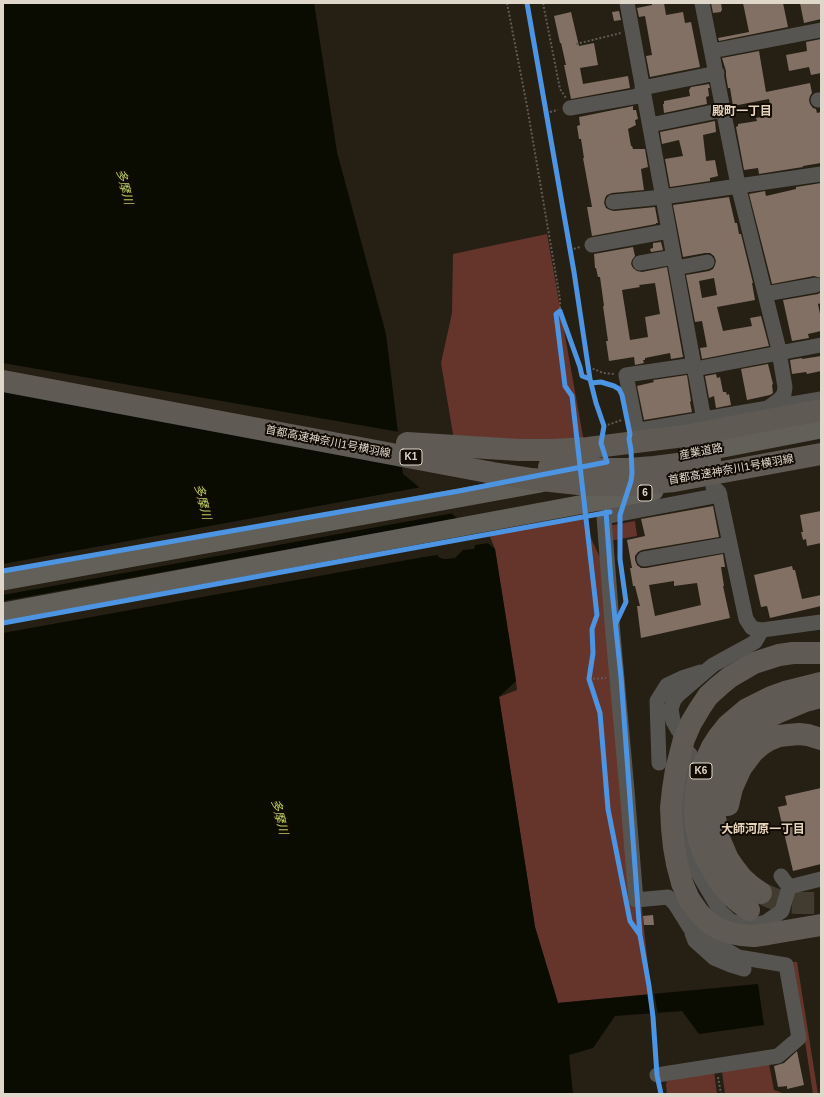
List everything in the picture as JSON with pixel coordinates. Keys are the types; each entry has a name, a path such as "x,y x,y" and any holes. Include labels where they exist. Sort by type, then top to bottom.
{"highway":[{"name":"首都高速神奈川1号横羽線","path":"3,369 407,443 581,472 682,464 821,440"},
{"name":"首都高速神奈川1号横羽線","path":"3,381 493,473 588,485 609,486 651,484 821,454"},
{"path":"407,443 519,450 571,449 684,436 776,412 821,410"},
{"path":"581,472 620,465 705,441 821,417"},
{"path":"532,479 570,488 600,492 666,494 821,468"},
{"path":"821,653 786,654 754,663 730,677 708,696 691,723 684,739 673,789 672,828 677,864 682,882 689,899 698,912 708,922 719,929 730,933 754,936 821,925"},
{"name":"K6","path":"769,890 736,900 718,880 704,855 697,832 695,809 699,775 712,747 719,736 727,726 746,709 771,697 821,683"},
{"name":"K6","path":"769,890 751,886 742,878 728,859 719,838 714,813 716,791 719,779 728,758 734,749 754,729 781,711 805,701 821,697"},
{"path":"769,890 744,866 735,854 730,841 727,812 728,801 734,783 741,768 747,760 760,745 769,740 779,736 799,734 821,739"}],"main road":[{"name":"産業道路","path":"3,581 581,472 700,452 821,429"},
{"name":"6","path":"3,612 584,504 713,488 821,458"}],"street":[{"path":"627,3 704,420"},
{"path":"702,3 738,185 779,354 785,387 784,394 780,399 776,412"},
{"path":"712,51 821,30"},
{"path":"570,108 717,73"},
{"path":"650,125 723,110"},
{"path":"613,202 663,197 821,174"},
{"path":"592,245 669,231"},
{"path":"640,263 707,262"},
{"path":"765,294 816,285"},
{"path":"821,345 779,354 694,367 626,375 636,426 640,430 704,420 776,412 821,399"},
{"path":"700,452 738,564 746,619 752,628 762,630 821,622"},
{"path":"713,488 604,517 636,900 668,897 675,904 690,928 695,941 714,958 744,969"},
{"path":"644,559 730,544"},
{"path":"678,730 673,721 670,709 678,695 713,665 755,642 762,630"},
{"path":"658,763 657,701 667,685 682,678 708,670"},
{"path":"690,754 683,796 684,835 696,870 712,898 721,912 731,921 746,924 766,922 782,910"},
{"path":"821,879 769,890 782,910 799,921 811,922 821,920"},
{"path":"657,1075 778,1056 798,1038 786,965 738,957 690,928"}],"path":[{"path":"507,3 560,299 558,312 562,318"},
{"path":"543,3 560,89 569,102 570,108"},
{"path":"576,44 632,30"},
{"path":"545,105 547,120"},
{"path":"568,242 571,257"},
{"path":"588,361 589,370 603,373"},
{"path":"602,420 604,429 627,418"},
{"path":"590,673 589,679 591,686"},
{"path":"717,1066 721,1094"}],"shaded area":[{"path":"547,234 585,448 454,440 441,363 452,313 453,254"},
{"path":"590,515 584,523 611,581 631,806 651,994 558,1003 535,927 499,697 517,690 495,549 489,534"},
{"path":"635,521 637,536 603,542 602,527"},
{"path":"793,962 797,962 818,1094 813,1094"},
{"path":"769,1064 774,1090 785,1094 725,1094 722,1071"},
{"path":"714,1071 717,1094 667,1094 667,1081"}],"water":[{"name":"多摩川","path":"3,3 314,3 337,152 386,334 403,474 495,549 516,681 499,697 535,927 558,1003 758,984 764,1025 699,1034 682,1011 615,1016 593,1048 569,1055 573,1094 3,1094"}],"pier":[{"path":"3,363 400,432 404,462 3,387"},
{"path":"422,487 454,513 3,595 3,564"},
{"path":"460,518 490,543 475,545 474,549 463,550 455,558 445,559 440,558 437,555 424,557 3,633 3,601"},
{"path":"654,992 658,1015 651,1016 647,993"}],"building":[{"path":"652,3 664,3 666,15 683,12 685,23 691,22 700,67 650,77 646,56 652,55 645,16 639,17 637,8 652,5"},
{"path":"711,3 721,3 721,12 713,13"},
{"path":"743,3 783,3 788,27 719,41 718,38 749,32"},
{"path":"800,3 821,3 821,19 804,23"},
{"path":"619,11 621,20 614,21 612,12"},
{"path":"571,12 579,46 594,43 598,65 580,68 583,84 628,76 630,88 571,99 564,65 566,65 554,16"},
{"path":"821,39 821,73 811,75 809,67 789,71 786,55 807,51 806,42"},
{"path":"759,51 766,92 810,83 812,93 809,100 810,104 816,109 817,113 821,112 821,163 759,174 758,168 744,170 736,127 738,124 757,121 756,118 772,115 769,99 733,106 722,58"},
{"path":"709,84 709,96 706,97 707,104 664,113 664,101 690,96 689,90 691,87"},
{"path":"633,106 633,110 636,110 638,119 635,120 636,125 628,129 631,146 633,149 645,149 648,167 641,169 644,190 612,193 607,195 604,203 606,208 614,211 655,207 658,223 592,236 587,207 592,207 581,139 579,139 577,126 580,125 579,117"},
{"path":"715,121 716,132 703,135 706,161 715,160 718,176 710,178 710,181 670,187 665,159 683,156 679,140 662,144 660,132"},
{"path":"821,183 821,278 814,276 772,284 749,194 765,191 766,196 796,189 796,187"},
{"path":"729,197 735,223 737,223 739,234 741,234 753,283 755,300 717,307 723,331 752,326 750,318 761,316 769,346 702,359 700,348 707,347 702,321 695,322 686,275 709,271 713,269 716,261 714,256 710,253 683,257 673,205","holes":["714,278 717,295 702,298 699,281"]},
{"path":"661,242 663,250 651,252 650,249 653,248 653,243"},
{"path":"633,247 635,256 631,264 637,271 642,272 667,267 683,357 671,359 670,353 645,358 645,360 643,360 644,363 635,365 634,357 609,361 600,277 598,277 595,268 594,254","holes":["655,283 660,314 645,317 648,337 630,340 622,290 640,287 639,285"]},
{"path":"821,292 821,303 818,304 821,319 821,331 808,334 809,338 792,341 783,300 818,294"},
{"path":"821,356 821,371 807,374 806,372 792,374 790,360"},
{"path":"768,364 773,384 773,393 747,400 741,369"},
{"path":"716,374 717,378 720,377 723,392 726,392 727,395 729,394 731,405 716,408 714,396 709,398 705,376"},
{"path":"687,375 692,412 644,420 637,386 654,382 653,380"},
{"path":"713,506 719,537 642,550 635,556 635,560 637,565 641,568 646,568 723,554 725,567 721,567 723,586 730,618 641,638 637,606 640,606 635,586 633,586 630,568 632,568 627,540 645,536 641,519","holes":["674,581 674,586 697,583 701,605 655,616 649,585"]},
{"path":"821,511 821,543 807,546 806,539 803,540 801,532 803,532 800,515"},
{"path":"792,566 793,570 795,570 802,599 821,595 821,606 770,618 767,606 761,607 754,575"},
{"path":"821,788 821,864 793,871 778,807 787,805 785,796"},
{"path":"653,915 654,925 644,925 643,916"},
{"path":"797,1051 804,1085 787,1089 787,1086 778,1087 774,1066 784,1063"}],"tunnel":[{"path":"761,893 784,902 821,903"}],"cycle path":[{"path":"3,571 459,491 607,462 601,443 604,426 590,379 574,272 527,3"},
{"path":"560,311 556,314 565,386 572,396 597,615 592,629 593,653 589,679 600,713 608,809 630,921 640,935"},
{"path":"560,311 582,376 590,379"},
{"path":"591,383 601,382 619,389 622,395 630,434 629,439 632,473 631,481 620,515 620,559 626,602 616,623"},
{"path":"606,512 611,581 621,677 640,935 649,986 653,1017 657,1075 661,1094"},
{"path":"3,623 610,512"}],"district":[{"name":"殿町一丁目","path":"742,112"},
{"name":"大師河原一丁目","path":"763,830"}]}
